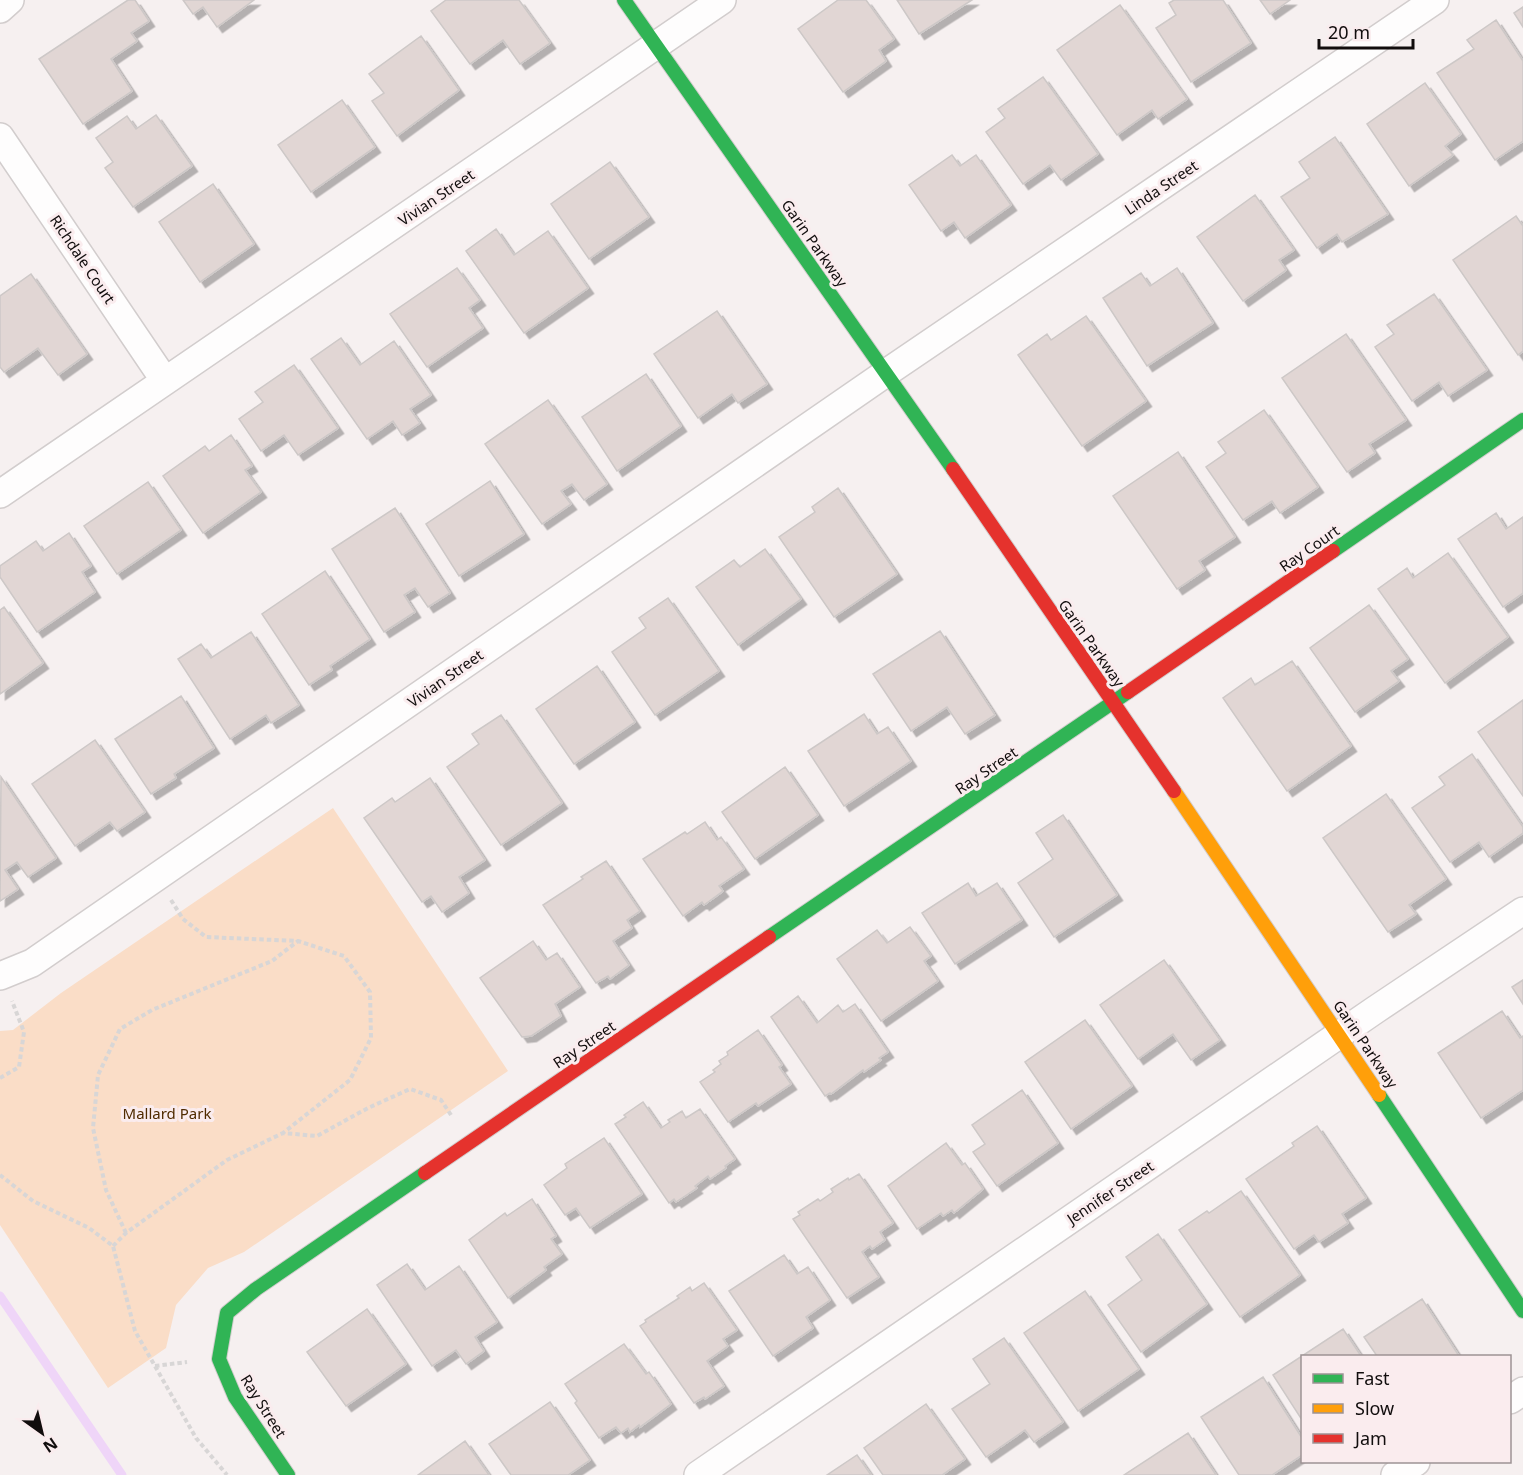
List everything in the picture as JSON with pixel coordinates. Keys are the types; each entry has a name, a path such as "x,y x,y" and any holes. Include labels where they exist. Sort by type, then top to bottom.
{"street":[{"path":"0,9 10,0"},
{"name":"Garin Parkway","path":"624,0 1114,703 1340,1035 1523,1311"},
{"name":"Vivian Street","path":"0,494 722,0"},
{"name":"Linda Street","path":"886,373 1435,0"},
{"name":"Richdale Court","path":"0,136 165,381"},
{"name":"Vivian Street","path":"1,976 32,963 886,373"},
{"name":"Ray Court","path":"1114,703 1523,420"},
{"name":"Ray Street","path":"288,1475 235,1397 219,1359 227,1312 256,1289 469,1142 1114,703"},
{"name":"Jennifer Street","path":"698,1475 1523,911"},
{"path":"1395,1475 1413,1463"}],"path":[{"path":"113,1246 126,1233 227,1160 283,1133 350,1080 370,1038 370,992 344,956 298,941 206,937 183,919 156,877"},
{"path":"126,1233 106,1190 93,1128 98,1075 120,1029 152,1010 272,961 298,941"},
{"path":"0,1078 19,1067 24,1032 1,976"},
{"path":"283,1133 317,1136 368,1108 410,1089 441,1100 469,1142"},
{"path":"0,1175 33,1201 88,1228 113,1246 135,1330 196,1438 227,1475"}],"green space":[{"name":"Mallard Park","path":"333,808 508,1071 244,1252 208,1268 176,1305 166,1348 108,1388 0,1225 0,1031 13,1030 61,993"}],"building":[{"path":"128,0 135,0 149,21 131,33 137,41 111,59 132,91 83,124 39,59"},
{"path":"183,0 254,0 217,27 203,7 193,14"},
{"path":"446,0 519,0 550,43 520,64 503,40 470,64 431,11"},
{"path":"838,0 866,0 894,39 879,50 886,61 843,92 798,29"},
{"path":"897,0 972,0 919,34"},
{"path":"1174,0 1223,0 1251,43 1191,82 1156,28 1176,15 1169,3"},
{"path":"1260,0 1290,0 1270,14"},
{"path":"1120,5 1187,99 1158,119 1152,110 1117,135 1057,50"},
{"path":"1523,7 1523,27 1514,13"},
{"path":"1496,20 1523,61 1523,141 1495,160 1437,73 1474,49 1467,40"},
{"path":"421,36 459,90 397,136 372,101 384,93 369,74"},
{"path":"1043,77 1098,154 1061,180 1050,165 1023,184 986,132 1005,118 998,109"},
{"path":"1425,83 1461,134 1445,146 1453,155 1409,186 1367,124"},
{"path":"342,100 375,147 311,192 278,145"},
{"path":"156,115 192,166 133,207 105,168 113,162 96,138 127,116 136,129"},
{"path":"1335,137 1388,214 1342,242 1337,234 1317,248 1281,197 1310,178 1299,162"},
{"path":"952,155 960,166 976,155 1011,205 965,238 954,222 941,231 909,185"},
{"path":"610,162 649,217 589,259 551,204"},
{"path":"213,184 254,244 200,282 159,222"},
{"path":"1255,195 1294,250 1279,260 1286,270 1243,301 1197,237"},
{"path":"1516,216 1523,226 1523,351 1518,355 1453,260"},
{"path":"496,229 514,255 548,231 588,288 524,333 466,251"},
{"path":"457,268 480,300 469,308 483,328 427,367 390,314"},
{"path":"1177,268 1213,323 1147,366 1103,298 1141,273 1150,286"},
{"path":"31,274 87,354 58,375 38,348 4,372 0,367 0,296"},
{"path":"1434,294 1487,370 1448,396 1439,382 1412,401 1375,347 1394,334 1387,325"},
{"path":"717,311 767,384 738,403 732,394 698,418 654,354"},
{"path":"1086,316 1146,401 1082,446 1018,355 1047,334 1051,340"},
{"path":"1346,334 1406,420 1369,444 1375,453 1347,472 1282,378"},
{"path":"341,338 360,365 394,341 431,395 410,409 420,423 402,435 393,421 367,439 311,359"},
{"path":"294,365 338,428 298,455 284,435 261,451 239,419 263,402 255,392"},
{"path":"646,374 681,426 617,471 582,417"},
{"path":"548,400 607,484 584,500 572,484 561,491 571,504 542,524 485,444"},
{"path":"1264,410 1318,487 1280,513 1272,501 1243,520 1206,467 1226,453 1218,442"},
{"path":"231,435 252,466 245,470 261,492 203,533 163,476 205,446 209,451"},
{"path":"1178,452 1235,537 1199,561 1205,570 1177,589 1113,496"},
{"path":"490,481 524,534 459,576 426,524"},
{"path":"148,482 181,530 117,574 84,526"},
{"path":"838,488 897,574 834,617 779,537 815,512 812,507"},
{"path":"395,508 450,593 428,607 415,588 404,595 415,612 384,632 332,549"},
{"path":"1496,513 1506,529 1523,517 1523,593 1503,607 1458,539"},
{"path":"69,533 91,566 82,572 95,592 37,632 0,577 0,566 36,541 43,551"},
{"path":"765,549 801,599 738,645 696,587 734,560 740,567"},
{"path":"1448,553 1508,637 1445,683 1378,589 1407,568 1413,578"},
{"path":"325,571 370,639 330,666 332,670 309,685 262,614"},
{"path":"668,598 719,671 655,715 612,652 646,628 639,618"},
{"path":"1369,605 1408,659 1391,671 1399,681 1355,712 1310,648"},
{"path":"4,607 43,663 0,694 0,610"},
{"path":"940,631 995,715 965,734 947,707 911,731 873,674"},
{"path":"251,632 299,705 271,723 266,715 230,739 178,659 201,644 211,658"},
{"path":"1292,661 1351,746 1287,791 1223,698 1251,678 1255,685"},
{"path":"597,666 635,722 574,764 536,709"},
{"path":"181,696 214,748 174,774 176,778 151,794 115,739"},
{"path":"1523,700 1523,796 1478,732"},
{"path":"864,714 877,734 888,727 911,761 844,806 808,751"},
{"path":"501,715 562,803 501,845 447,767 479,744 472,734"},
{"path":"95,740 145,812 117,831 110,822 75,846 32,784"},
{"path":"1472,754 1523,827 1523,833 1489,857 1479,842 1450,862 1412,808 1445,785 1439,777"},
{"path":"785,767 818,815 755,859 722,812"},
{"path":"1,777 56,858 28,877 17,862 5,870 18,889 0,901"},
{"path":"430,778 485,860 459,877 469,893 442,912 431,896 422,902 364,818 392,798 395,802"},
{"path":"1386,794 1446,879 1409,905 1416,914 1388,932 1323,838"},
{"path":"1063,815 1117,895 1054,937 1018,883 1053,859 1036,833"},
{"path":"705,822 717,840 721,837 744,869 719,886 723,891 704,905 702,902 683,916 643,859"},
{"path":"606,861 640,911 627,920 632,928 613,941 629,965 610,979 608,976 596,983 543,905"},
{"path":"968,883 976,896 997,883 1022,920 955,964 922,913"},
{"path":"910,927 931,956 924,961 938,981 881,1021 837,959 877,930 887,943"},
{"path":"533,941 546,960 557,953 580,987 555,1004 561,1016 531,1036 522,1037 480,978"},
{"path":"1164,960 1220,1040 1191,1060 1173,1034 1138,1059 1100,1005"},
{"path":"1523,980 1523,1004 1512,987"},
{"path":"798,996 817,1023 838,1005 843,1012 855,1004 888,1052 864,1072 863,1070 825,1096 771,1017"},
{"path":"1502,1011 1520,1038 1523,1036 1523,1090 1481,1118 1438,1053"},
{"path":"1085,1020 1132,1086 1071,1129 1025,1062"},
{"path":"758,1030 782,1065 779,1067 791,1084 758,1106 756,1103 728,1122 700,1082 715,1072 713,1070 721,1064 719,1061 728,1055 727,1052"},
{"path":"1022,1090 1058,1143 997,1186 973,1152 985,1144 972,1125"},
{"path":"643,1102 661,1128 670,1122 668,1120 682,1111 686,1118 700,1109 735,1159 710,1179 708,1176 695,1186 697,1188 676,1202 674,1199 669,1203 615,1124"},
{"path":"1317,1126 1366,1198 1342,1214 1348,1223 1319,1242 1314,1235 1294,1249 1246,1179 1294,1146 1292,1143"},
{"path":"604,1138 642,1194 590,1228 576,1208 565,1215 544,1185 567,1168 565,1164"},
{"path":"946,1143 962,1165 965,1163 983,1189 954,1213 952,1210 943,1216 941,1213 917,1229 888,1186"},
{"path":"859,1174 893,1223 880,1232 885,1240 872,1249 870,1246 862,1252 879,1277 847,1298 793,1219 800,1215 798,1212 833,1192 831,1189"},
{"path":"1241,1191 1300,1275 1240,1317 1179,1230"},
{"path":"532,1199 556,1236 551,1239 562,1254 544,1267 546,1270 508,1298 469,1240 505,1213 507,1216"},
{"path":"1158,1234 1207,1304 1141,1352 1108,1305 1142,1280 1126,1257"},
{"path":"784,1255 797,1274 808,1267 830,1300 806,1317 813,1328 773,1356 729,1291"},
{"path":"407,1264 425,1290 459,1266 497,1322 475,1337 484,1351 466,1364 456,1350 432,1366 377,1285"},
{"path":"704,1283 737,1330 723,1339 728,1346 707,1361 724,1386 705,1399 704,1397 694,1403 640,1326 646,1322 645,1320 679,1298 677,1296 690,1287 692,1291"},
{"path":"1085,1291 1139,1369 1078,1411 1024,1333"},
{"path":"1422,1299 1458,1355 1376,1355 1364,1337"},
{"path":"367,1309 406,1364 346,1406 307,1352"},
{"path":"1343,1329 1360,1355 1303,1355"},
{"path":"1004,1338 1063,1422 1034,1442 1025,1430 986,1457 952,1409 990,1384 973,1359"},
{"path":"624,1344 646,1374 649,1372 671,1404 630,1432 628,1428 621,1433 616,1427 599,1438 565,1384"},
{"path":"1301,1357 1301,1418 1273,1375"},
{"path":"1263,1377 1301,1436 1301,1456 1272,1475 1239,1475 1201,1417"},
{"path":"550,1402 590,1460 568,1475 511,1475 489,1444"},
{"path":"926,1404 965,1459 942,1475 883,1475 864,1448"},
{"path":"1188,1433 1216,1475 1124,1475"},
{"path":"465,1441 489,1475 418,1475"},
{"path":"857,1455 871,1475 827,1475"}],"waterway":[{"path":"0,1296 122,1475"}],"traffic: fast":[{"path":"624,0 953,469"},
{"path":"1333,551 1523,420"},
{"path":"769,937 1128,692"},
{"path":"1379,1095 1523,1311"},
{"path":"288,1475 235,1397 219,1359 227,1313 256,1289 425,1173"}],"traffic: slow":[{"path":"1174,791 1379,1095"}],"traffic: jam":[{"path":"953,469 1174,791"},
{"path":"1128,692 1333,551"},
{"path":"425,1173 769,937"}]}
